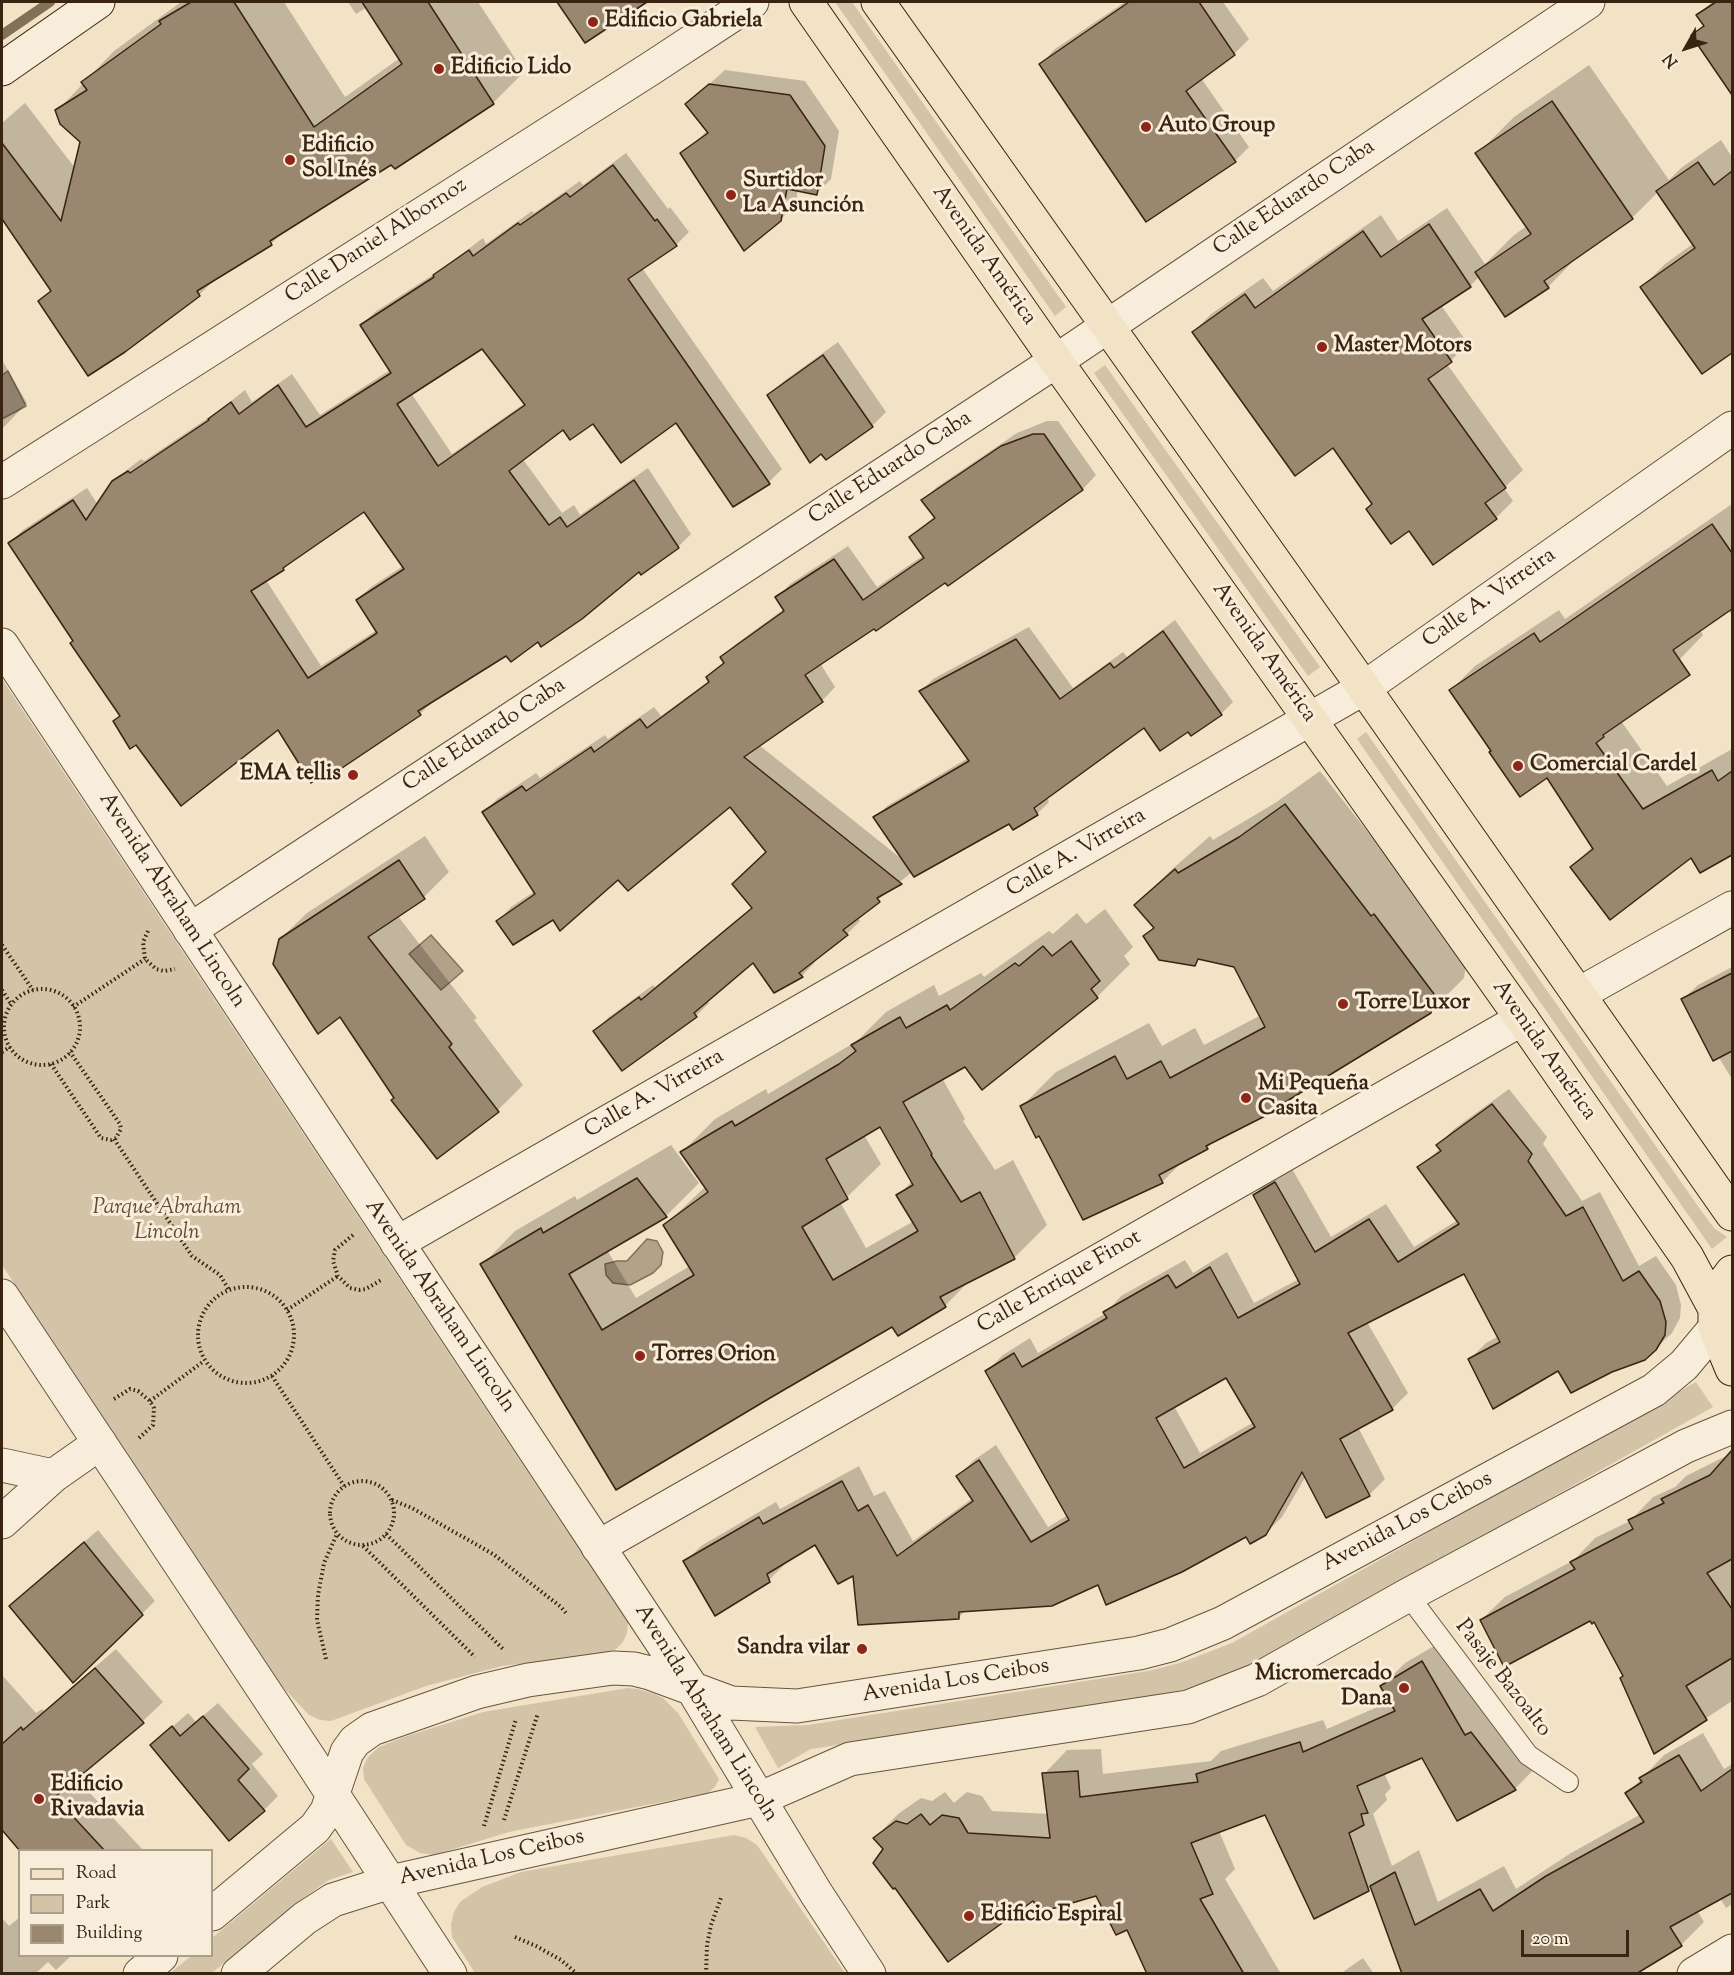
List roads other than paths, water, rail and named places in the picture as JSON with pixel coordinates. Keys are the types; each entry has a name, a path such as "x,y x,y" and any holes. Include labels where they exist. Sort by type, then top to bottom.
{"main road":[{"name":"Avenida América","path":"806,2 1687,1257 1715,1319 1732,1369"},
{"path":"878,2 1364,688 1732,1214"},
{"path":"1715,1319 1720,1288 1732,1272"}],"street":[{"path":"2,69 98,2"},
{"name":"Calle Daniel Albornoz","path":"2,482 752,2"},
{"name":"Calle Eduardo Caba","path":"190,930 1056,361 1588,2"},
{"name":"Calle A. Virreira","path":"397,1243 1364,688 1732,428"},
{"name":"Avenida Abraham Lincoln","path":"2,645 692,1688 759,1800 869,1974"},
{"path":"1579,994 1732,908"},
{"name":"Calle Enrique Finot","path":"598,1547 1522,1019"},
{"path":"2,1296 450,1974"},
{"name":"Avenida Los Ceibos","path":"213,1913 315,1828 327,1811 347,1752 356,1741 372,1730 477,1692 528,1680 613,1668 634,1669 650,1673 731,1703 797,1706 1139,1653 1170,1645 1223,1623 1654,1390 1684,1365 1715,1319"},
{"name":"Avenida Los Ceibos","path":"238,1974 305,1918 333,1900 390,1882 759,1800 850,1759 1188,1707 1257,1680 1408,1595 1686,1446 1732,1427"},
{"path":"2,1522 53,1476 100,1443"},
{"path":"2,1465 53,1476"},
{"path":"1694,1974 1732,1951"},
{"path":"140,1974 160,1957"}],"lane":[{"name":"Pasaje Bazoalto","path":"1408,1595 1528,1755 1568,1782"}],"waterway":[{"path":"2,35 50,2"}],"place":[{"name":"Edificio Gabriela","path":"593,22"},
{"name":"Edificio Lido","path":"439,69"},
{"name":"Auto Group","path":"1146,127"},
{"name":"Edificio Sol Inés","path":"290,160"},
{"name":"Surtidor La Asunción","path":"731,195"},
{"name":"Master Motors","path":"1322,347"},
{"name":"Comercial Cardel","path":"1518,766"},
{"name":"EMA tellis","path":"353,775"},
{"name":"Torre Luxor","path":"1343,1004"},
{"name":"Mi Pequeña Casita","path":"1246,1098"},
{"name":"Torres Orion","path":"640,1356"},
{"name":"Sandra vilar","path":"862,1649"},
{"name":"Micromercado Dana","path":"1404,1688"},
{"name":"Edificio Rivadavia","path":"39,1799"},
{"name":"Edificio Espiral","path":"969,1916"}],"park label":[{"name":"Parque Abraham Lincoln","path":"167,1222"}]}
